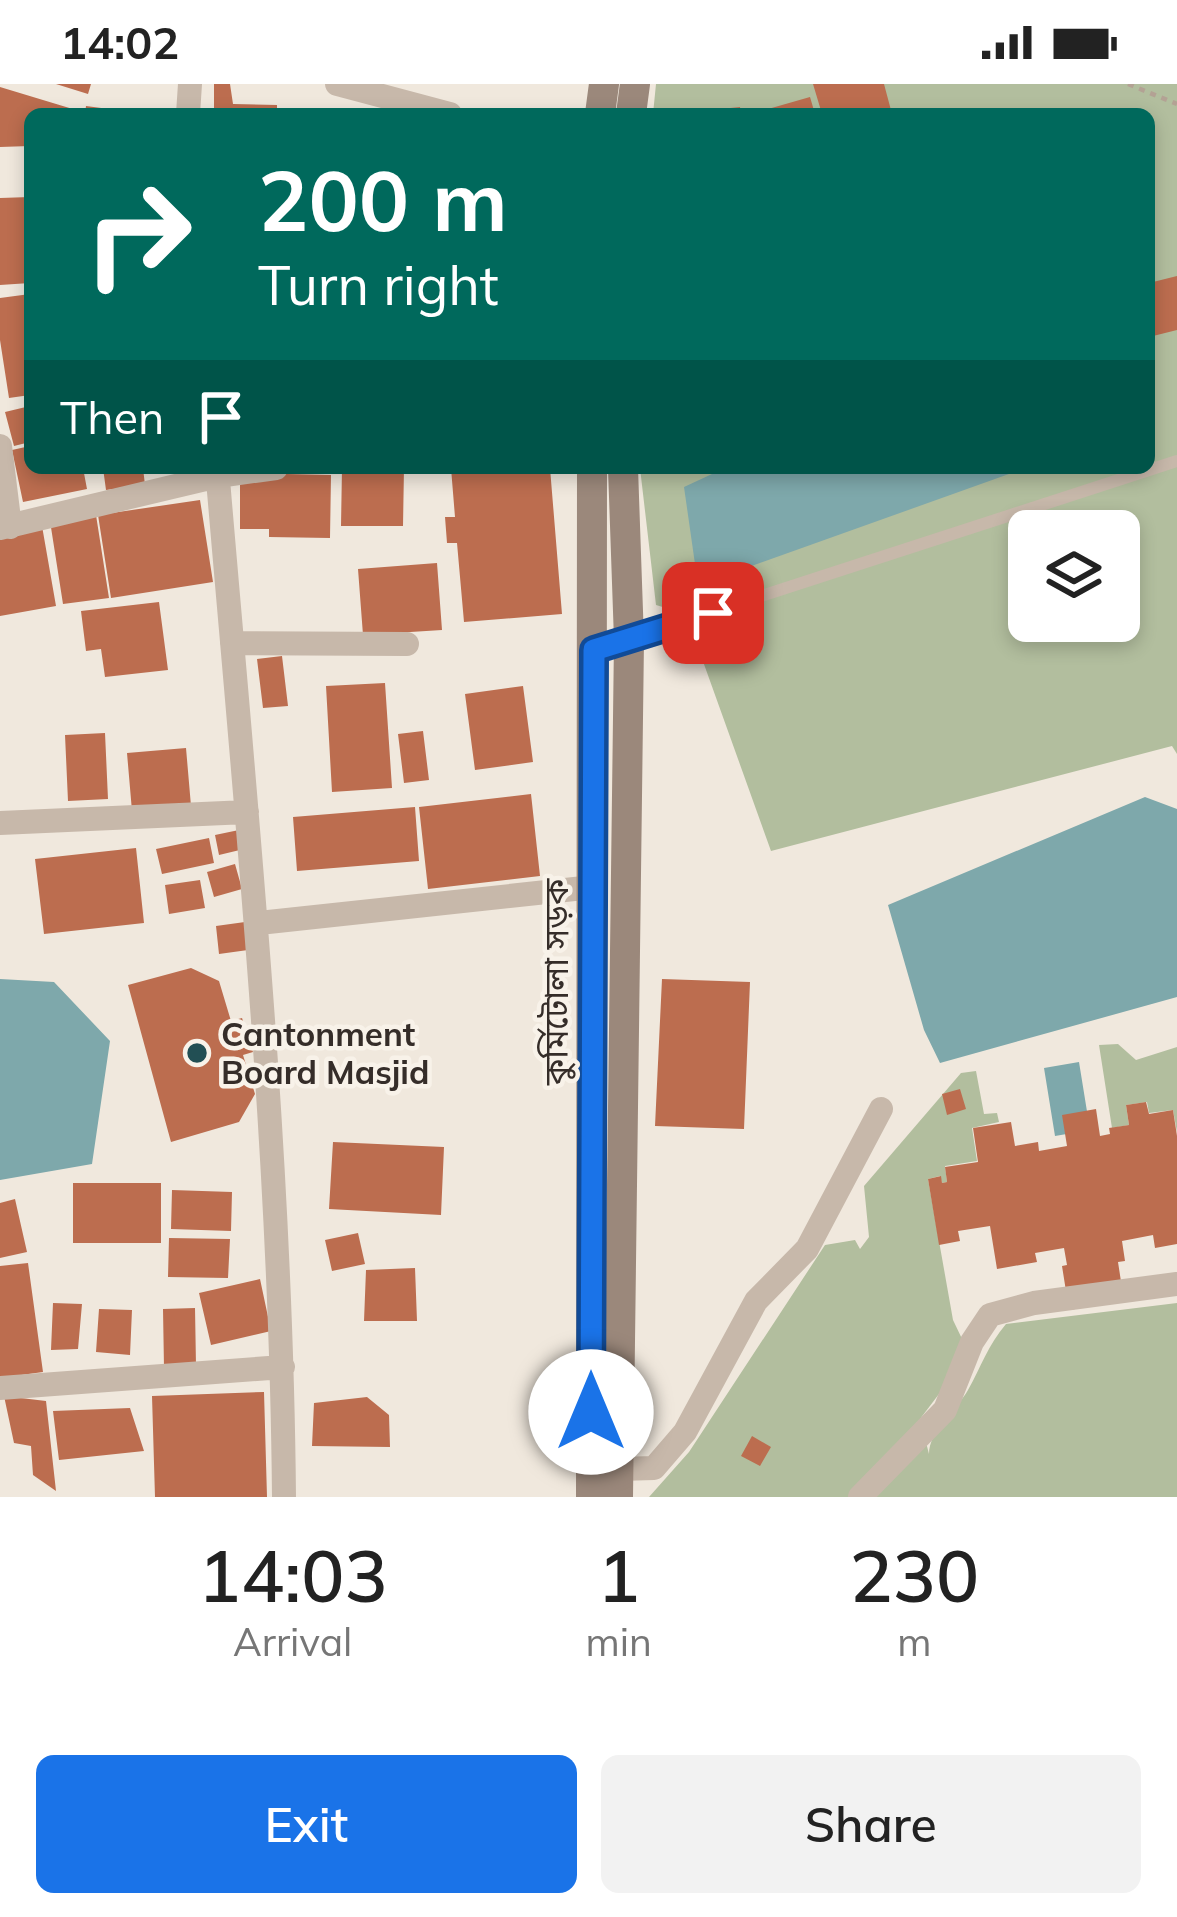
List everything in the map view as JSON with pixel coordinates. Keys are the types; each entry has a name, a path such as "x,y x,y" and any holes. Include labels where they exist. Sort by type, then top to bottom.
{"main road":[{"name":"কুর্মিটোলা সড়ক","path":"592,474 593,887 609,1475"},
{"name":"কুর্মিটোলা সড়ক","path":"591,1497 609,1475 629,640 623,474"}],"street":[{"path":"337,84 427,108"},
{"path":"0,446 5,527 210,474"},
{"path":"218,474 259,923 283,1367 284,1497"},
{"path":"232,643 407,644"},
{"path":"0,823 247,812"},
{"path":"259,923 593,887"},
{"path":"609,1475 653,1468 685,1432 756,1301 807,1249 881,1108"},
{"path":"860,1497 945,1411 972,1342 990,1315 1034,1303 1177,1284"},
{"path":"0,1388 283,1367"}],"lane":[{"path":"594,650 1137,474"}],"path":[{"path":"1129,84 1177,104"}],"green space":[{"path":"656,84 1177,84 1177,754 1172,746 771,851 686,614 656,605 641,474 1155,474 1155,108 654,108"},
{"path":"1118,1044 1136,1060 1177,1047 1177,1132 1173,1110 1149,1113 1147,1102 1126,1105 1129,1125 1112,1128 1099,1045"},
{"path":"976,1071 984,1114 997,1113 999,1122 972,1128 977,1161 945,1166 947,1182 942,1183 940,1176 928,1179 953,1320 964,1343 942,1390 920,1419 929,1454 938,1429 968,1390 1006,1324 1177,1303 1177,1497 649,1497 689,1452 825,1245 855,1240 860,1249 869,1237 864,1186 961,1073"}],"water":[{"path":"712,474 1009,474 698,585 684,487"},
{"path":"1145,797 1177,809 1177,997 940,1063 924,1030 888,905"},
{"path":"0,979 54,982 110,1041 92,1164 0,1180"},
{"path":"1079,1062 1090,1130 1055,1136 1044,1068"}],"building":[{"path":"56,84 91,84 88,94"},
{"path":"214,84 230,84 233,104 277,105 277,108 214,108"},
{"path":"813,84 884,84 890,108 820,108"},
{"path":"0,87 69,108 24,108 24,146 0,147"},
{"path":"810,97 813,108 772,108"},
{"path":"24,197 24,283 0,285 0,198"},
{"path":"1177,276 1177,330 1155,336 1155,282"},
{"path":"24,295 24,396 9,398 0,340 0,298"},
{"path":"24,407 24,444 14,446 5,412"},
{"path":"24,447 24,474 84,474 87,489 23,502 12,450"},
{"path":"104,474 144,474 145,485 106,490"},
{"path":"240,474 331,475 330,538 269,537 269,529 240,529"},
{"path":"342,474 404,474 403,526 341,526"},
{"path":"451,474 550,474 562,614 464,622 457,543 447,543 445,517 455,517"},
{"path":"200,500 213,582 111,598 98,515"},
{"path":"96,515 109,598 63,604 50,521"},
{"path":"42,526 56,606 0,616 0,533"},
{"path":"437,563 442,630 363,635 358,569"},
{"path":"159,602 168,670 105,677 101,649 86,651 81,611"},
{"path":"282,656 288,706 263,708 257,659"},
{"path":"385,683 392,788 332,792 326,686"},
{"path":"523,686 533,762 475,770 465,694"},
{"path":"423,731 429,780 404,783 398,734"},
{"path":"105,733 108,799 68,801 65,735"},
{"path":"186,748 191,806 132,811 127,753"},
{"path":"531,794 540,876 428,889 419,807"},
{"path":"415,807 419,861 297,871 293,817"},
{"path":"239,830 244,849 219,855 215,835"},
{"path":"209,838 214,863 162,874 156,849"},
{"path":"136,848 144,923 44,934 35,859"},
{"path":"235,864 242,889 214,897 207,872"},
{"path":"200,880 205,908 169,914 165,885"},
{"path":"245,922 248,950 219,954 216,926"},
{"name":"Cantonment Board Masjid","path":"191,968 219,981 231,1021 242,1018 253,1052 243,1055 255,1094 239,1122 171,1142 128,985"},
{"path":"662,979 750,982 744,1129 655,1126"},
{"path":"960,1089 966,1109 947,1115 942,1094"},
{"path":"1146,1102 1149,1114 1173,1110 1177,1244 1155,1248 1153,1235 1122,1241 1125,1261 1118,1262 1124,1301 1069,1310 1064,1248 1035,1253 1037,1262 997,1269 990,1226 958,1231 960,1241 939,1245 928,1179 941,1176 942,1183 947,1182 945,1167 978,1162 973,1128 1011,1122 1015,1146 1038,1142 1039,1151 1067,1146 1062,1115 1096,1109 1100,1136 1110,1134 1109,1128 1129,1125 1126,1105"},
{"path":"333,1142 444,1147 441,1215 329,1209"},
{"path":"73,1183 161,1183 161,1243 73,1243"},
{"path":"172,1190 232,1192 231,1231 171,1229"},
{"path":"15,1199 27,1252 0,1258 0,1203"},
{"path":"358,1233 365,1264 332,1271 325,1240"},
{"path":"169,1238 230,1239 228,1278 168,1277"},
{"path":"28,1263 43,1372 0,1378 0,1266"},
{"path":"415,1268 417,1321 364,1321 366,1270"},
{"path":"260,1279 271,1331 211,1345 199,1293"},
{"path":"53,1303 82,1304 78,1349 51,1350"},
{"path":"195,1308 196,1366 164,1368 163,1309"},
{"path":"99,1309 132,1310 130,1355 96,1352"},
{"path":"264,1392 267,1497 155,1497 152,1396"},
{"path":"4,1396 46,1401 56,1491 33,1475 31,1446 14,1443"},
{"path":"367,1397 389,1415 390,1447 312,1446 314,1403"},
{"path":"130,1408 144,1451 59,1460 53,1411"},
{"path":"752,1436 771,1447 760,1466 741,1456"}],"place":[{"name":"Cantonment Board Masjid","path":"197,1053"}],"route":[{"path":"591,1412 594,650 713,613"}]}
